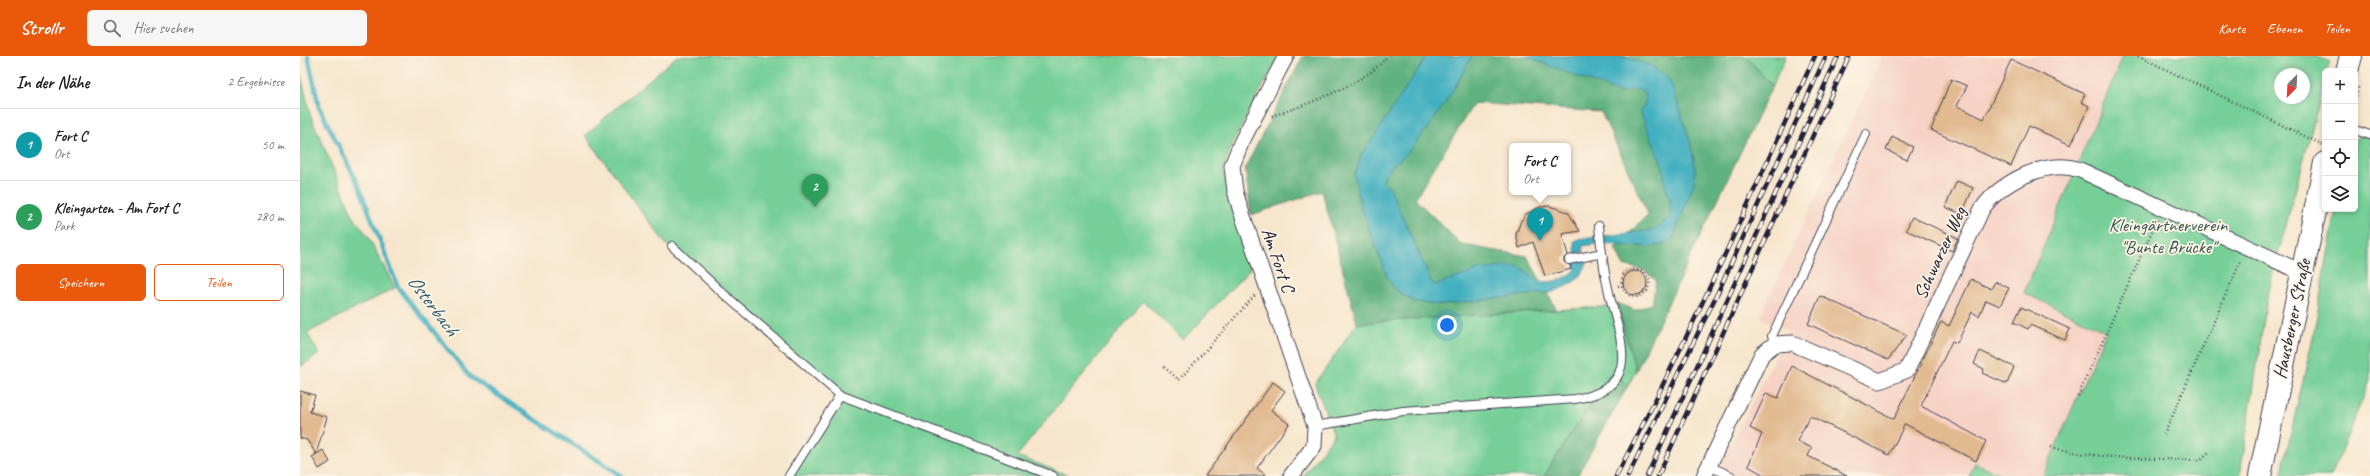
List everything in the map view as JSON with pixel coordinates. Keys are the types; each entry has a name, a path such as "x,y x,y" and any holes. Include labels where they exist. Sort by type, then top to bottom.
{"main road":[{"path":"2348,68 2351,56"},
{"name":"Hausberger Straße","path":"2260,476 2322,176"}],"street":[{"name":"Am Fort C","path":"1286,56 1255,114 1236,155 1232,166 1232,177 1240,208 1315,426 1314,446 1291,476"},
{"name":"Schwarzer Weg","path":"1775,344 1792,343 1880,381 1907,370 1982,210 1999,190 2041,170 2058,166 2069,166 2301,272"},
{"path":"1706,471 1762,354 1775,344"}],"lane":[{"path":"2358,131 2370,135"},
{"path":"1775,344 1772,336 1866,134"},
{"path":"1315,426 1403,411 1575,399 1600,393 1614,382 1623,361 1623,349 1607,287 1599,226"},
{"path":"672,246 717,288 840,394 1053,476"},
{"path":"1569,260 1602,250"},
{"path":"789,476 840,394"},
{"path":"1706,471 1731,476"}],"path":[{"path":"1255,114 1266,118 1335,92 1367,74 1387,56"},
{"path":"2138,56 2322,145"},
{"path":"2078,396 2162,209"},
{"path":"2164,435 2246,248"},
{"path":"1632,269 1643,271 1650,281 1647,291 1638,297 1628,295 1622,285 1623,275 1632,269"},
{"path":"1607,287 1622,285"},
{"path":"1164,367 1179,380 1259,290 1267,289"},
{"path":"2051,447 2073,453 2117,457 2200,460 2209,452"}],"shaded area":[{"path":"1882,56 2123,56 2072,175 2025,293 2106,331 2043,476 2004,476 1975,463 1969,476 1715,476 1788,331 1760,317"}],"green space":[{"path":"677,56 1279,56 1234,140 1223,170 1250,269 1183,340 1143,301 1017,456 1070,476 789,476 840,394 665,243 585,135"},
{"path":"1303,56 1746,56 1772,86 1636,371 1617,303 1635,310 1652,304 1656,280 1643,270 1623,265 1615,248 1648,214 1601,112 1474,103 1415,199 1462,245 1527,256 1557,310 1357,323 1322,191 1251,215 1245,168"},
{"path":"1746,56 1786,56 1772,86"},
{"name":"Kleingärtnerverein \"Bunte Brücke\"","path":"2123,56 2315,56 2330,62 2328,68 2322,68 2322,91 2268,292 2240,476 2043,476 2106,331 2024,293"},
{"path":"300,71 310,114 354,218 368,236 395,288 307,333 319,354 300,367"},
{"path":"2361,135 2370,138 2370,381 2331,476 2281,476 2313,337 2335,212 2358,212 2358,137"},
{"path":"1617,306 1636,371 1628,386 1613,369 1544,476 1303,476 1334,435 1315,384 1357,323"},
{"path":"1613,369 1628,386 1577,476 1544,476"},
{"path":"1975,463 2004,476 1969,476"}],"water":[{"path":"1427,56 1472,56 1459,81 1436,117 1410,150 1387,171 1383,181 1390,188 1432,283 1436,285 1481,269 1518,266 1535,279 1551,282 1573,273 1576,269 1575,261 1585,259 1587,264 1580,277 1571,284 1553,292 1442,305 1414,302 1395,289 1387,277 1362,210 1354,176 1361,156"},
{"path":"1525,56 1620,56 1650,65 1663,74 1671,83 1691,144 1695,166 1694,183 1673,239 1658,246 1649,247 1604,245 1604,236 1654,230 1670,217 1671,204 1665,185 1663,167 1640,111 1646,98 1645,94 1642,91 1633,89 1620,93"},
{"path":"1596,236 1597,244 1583,246 1584,252 1576,254 1574,242 1578,239"}],"building":[{"path":"2011,60 2085,94 2081,102 2089,106 2071,145 2029,126 2011,166 1931,130 1951,79 1967,86 1957,106 1984,119"},
{"path":"1892,137 1913,147 1907,160 1886,150"},
{"path":"1957,181 1973,188 1962,214 1945,207"},
{"path":"1549,206 1568,212 1580,231 1562,234 1568,255 1564,258 1564,262 1570,265 1571,269 1545,276 1533,242 1519,248 1516,234 1521,221 1526,214 1540,207"},
{"path":"1912,217 1958,238 1952,251 1906,230"},
{"path":"1635,271 1640,272 1646,278 1646,288 1640,294 1635,295 1630,294 1624,288 1623,283 1624,278 1630,272"},
{"path":"1971,279 1991,289 1995,282 2009,288 2000,306 1986,300 1979,316 1972,312 1957,343 1952,341 1921,406 1986,441 1976,461 1905,424 1889,455 1810,416 1797,441 1812,448 1808,456 1847,476 1766,476 1748,466 1762,434 1750,428 1766,393 1778,398 1792,366 1894,419 1941,322 1949,326"},
{"path":"1820,296 1907,335 1888,360 1808,324"},
{"path":"2021,307 2070,329 2065,340 2030,325 2028,329 2014,322"},
{"path":"1980,351 2014,367 2007,384 1982,373 1984,369 1974,364"},
{"path":"1273,382 1285,391 1271,410 1289,424 1257,468 1267,476 1205,476"},
{"path":"300,391 315,395 310,412 327,417 316,454 307,440 300,438"},
{"path":"323,450 330,462 319,469 312,457"}],"waterway":[{"name":"Osterbach","path":"308,56 319,107 359,186 398,287 470,377 622,476"}],"railway":[{"path":"1616,476 1694,320 1815,56"},
{"path":"1628,476 1719,290 1826,56"},
{"path":"1647,476 1838,56"},
{"path":"1658,476 1849,56"}],"place":[{"name":"Kleingarten - Am Fort C","path":"815,207"},
{"name":"Fort C","path":"1540,241"}]}
